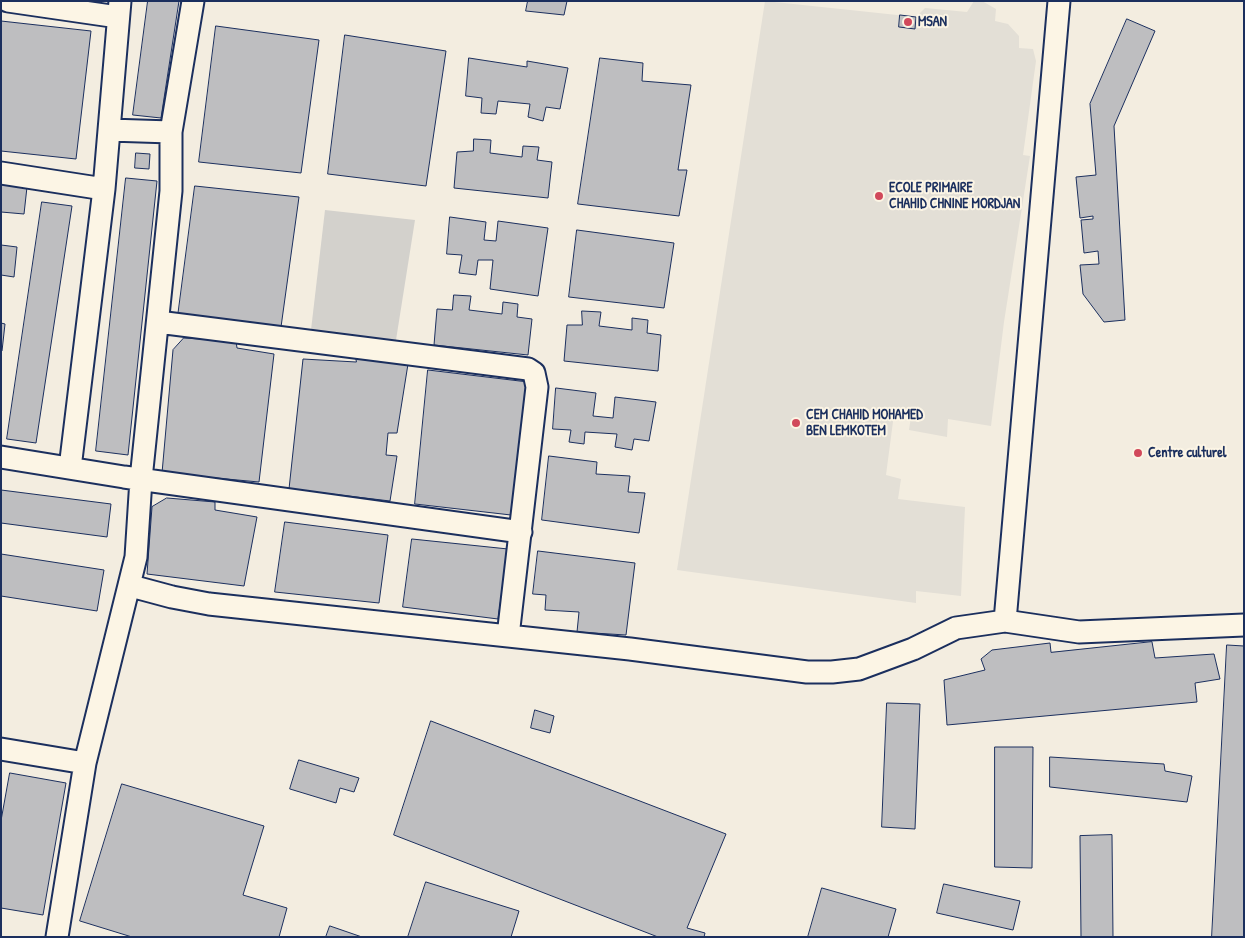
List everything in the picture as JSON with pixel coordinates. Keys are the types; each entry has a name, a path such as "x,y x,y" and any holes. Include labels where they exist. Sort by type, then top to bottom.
{"street":[{"path":"8,1 119,9 104,188 70,468"},
{"path":"57,937 85,763 120,618 131,586 136,557 171,191 171,132 193,1"},
{"path":"1005,621 1059,1"},
{"path":"109,130 171,132"},
{"path":"1,173 104,188"},
{"path":"158,322 528,369 534,373 537,387 508,636"},
{"path":"1,457 142,479 521,532"},
{"path":"131,586 172,597 210,604 508,636 808,672 859,669 885,661 956,628 1005,621 1079,632 1244,625"},
{"path":"1,748 85,763"}],"shaded area":[{"path":"765,1 916,17 925,8 967,12 974,1 982,1 996,9 995,21 1008,24 1019,36 1019,48 1033,49 1036,61 1023,155 1030,156 1004,322 991,426 948,419 947,437 909,430 911,417 894,414 886,475 901,479 898,499 965,507 961,596 916,591 916,603 677,570"},
{"path":"325,210 415,220 396,340 311,330"}],"building":[{"path":"148,1 179,1 161,118 133,115"},
{"path":"528,1 567,1 564,15 526,11"},
{"name":"MSAN","path":"900,15 916,17 915,29 899,27"},
{"path":"1127,19 1155,31 1114,126 1125,320 1104,322 1083,294 1080,265 1099,264 1098,251 1084,253 1081,220 1093,219 1093,216 1080,218 1076,177 1096,175 1090,104"},
{"path":"1,21 91,31 76,159 1,151"},
{"path":"216,26 319,40 301,173 199,162"},
{"path":"345,35 446,51 426,186 328,174"},
{"path":"469,58 527,67 527,61 568,68 560,109 546,107 543,121 528,117 530,104 498,101 496,114 481,113 482,98 466,96"},
{"path":"600,58 643,63 642,81 691,85 678,170 687,170 679,216 578,204"},
{"path":"474,139 491,140 490,153 522,157 523,146 539,147 537,160 552,162 548,198 454,188 457,152 473,151"},
{"path":"136,153 150,154 149,169 135,168"},
{"path":"126,178 157,181 128,455 96,451"},
{"path":"1,184 27,187 24,214 1,212"},
{"path":"195,186 299,197 281,327 178,316"},
{"path":"42,202 72,206 36,443 7,439"},
{"path":"450,217 486,222 484,240 496,241 498,221 548,228 538,296 490,289 493,260 478,260 476,275 459,273 462,255 447,254"},
{"path":"577,230 674,243 664,308 569,297"},
{"path":"1,245 17,247 14,277 1,275"},
{"path":"454,295 471,296 469,310 502,314 503,302 518,304 517,317 532,319 528,355 434,345 437,309 452,310"},
{"path":"582,311 601,312 599,326 632,330 632,318 648,320 647,333 661,335 658,371 564,361 567,325 582,325"},
{"path":"1,323 5,324 2,351 1,351"},
{"path":"184,338 236,341 237,348 274,354 259,482 162,473 173,350"},
{"path":"356,357 408,364 397,433 388,433 386,455 397,456 390,501 289,489 303,359 356,362"},
{"path":"428,370 528,382 511,515 415,504"},
{"path":"556,388 596,393 593,416 613,418 615,397 656,402 649,441 634,439 632,450 615,447 617,434 585,432 584,444 569,442 571,430 553,429"},
{"path":"549,456 597,462 596,474 630,476 628,492 645,493 639,533 542,520"},
{"path":"1,490 111,504 107,537 1,523"},
{"path":"167,498 215,502 215,510 257,517 244,586 147,574 152,507"},
{"path":"285,522 388,535 379,603 275,592"},
{"path":"412,539 508,549 498,619 403,607"},
{"path":"538,551 635,563 626,635 577,632 579,612 545,610 546,595 533,594"},
{"path":"1,554 104,570 97,611 1,596"},
{"path":"1152,642 1155,658 1214,654 1220,679 1195,683 1197,702 947,725 944,680 985,670 981,659 992,650 1050,643 1051,652"},
{"path":"1227,645 1244,646 1244,937 1212,937"},
{"path":"887,703 920,704 915,829 882,827"},
{"path":"535,710 554,716 550,733 531,728"},
{"path":"431,721 726,834 687,928 705,933 704,937 658,937 394,835"},
{"path":"995,747 1033,747 1032,868 995,867"},
{"path":"1050,757 1164,764 1165,771 1192,776 1187,802 1050,787"},
{"path":"299,760 359,778 354,792 340,788 336,803 290,789"},
{"path":"10,773 66,783 43,915 1,908 1,821"},
{"path":"122,784 264,826 243,895 287,908 279,937 132,937 80,921"},
{"path":"1112,835 1113,937 1081,937 1080,836"},
{"path":"426,882 519,911 511,937 408,937"},
{"path":"944,884 1020,901 1013,930 937,913"},
{"path":"822,888 896,909 888,937 808,937"},
{"path":"330,926 362,937 326,937"}],"place":[{"name":"MSAN","path":"908,22"},
{"name":"ECOLE PRIMAIRE CHAHID CHNINE MORDJAN","path":"879,196"},
{"name":"CEM CHAHID MOHAMED BEN LEMKOTEM","path":"796,423"},
{"name":"Centre culturel","path":"1138,453"}]}
